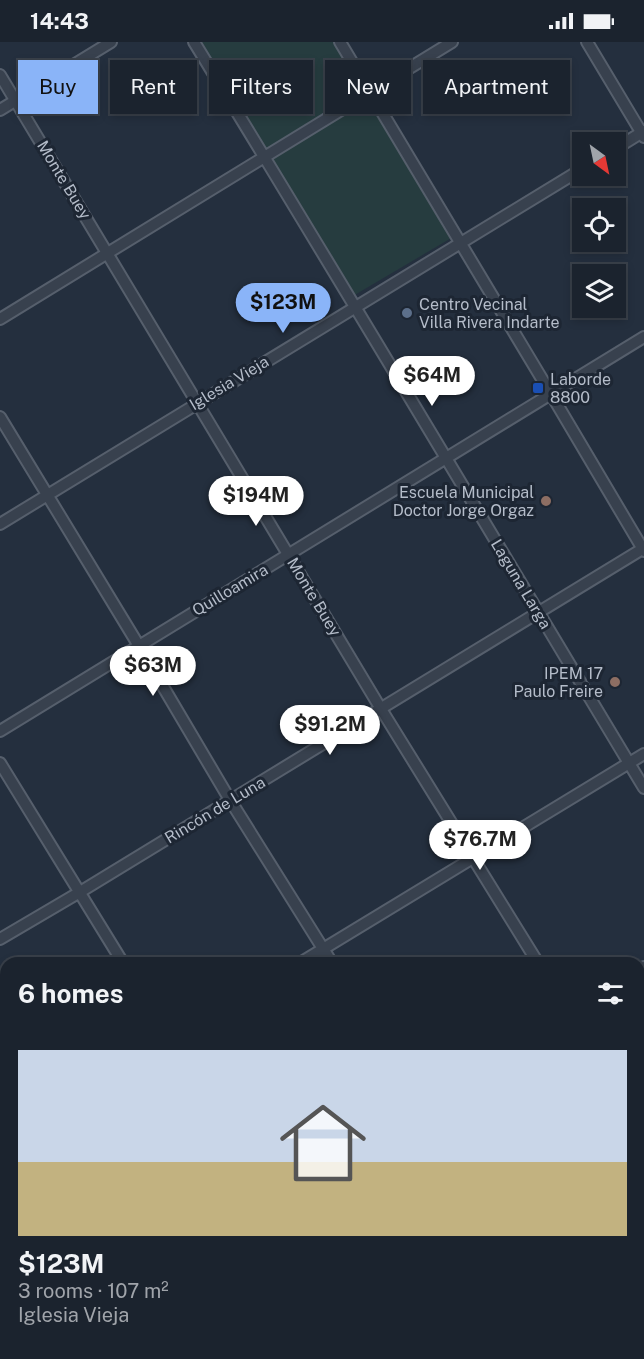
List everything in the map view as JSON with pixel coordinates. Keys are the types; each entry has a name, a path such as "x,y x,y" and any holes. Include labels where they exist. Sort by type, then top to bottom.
{"street":[{"path":"0,110 111,42"},
{"name":"Laguna Larga","path":"194,42 644,788"},
{"path":"340,42 351,60"},
{"path":"411,67 452,42"},
{"path":"586,42 643,134 626,143"},
{"name":"Monte Buey","path":"0,75 381,709 534,957"},
{"path":"0,318 334,114"},
{"path":"383,114 644,549"},
{"name":"Iglesia Vieja","path":"0,524 572,175"},
{"name":"Quilloamira","path":"0,731 644,337"},
{"path":"0,417 230,800 328,957"},
{"name":"Rincón de Luna","path":"0,939 644,549"},
{"path":"310,957 644,754"},
{"path":"0,763 119,957"}],"green space":[{"path":"200,42 336,42 347,60 325,60 327,114 265,151 243,114 313,114 313,60 211,60"},
{"path":"341,114 379,114 453,237 353,296 270,157"}],"place":[{"name":"Centro Vecinal Villa Rivera Indarte","path":"407,313"},
{"name":"Laborde 8800","path":"538,388"},
{"name":"Escuela Municipal Doctor Jorge Orgaz","path":"546,501"},
{"name":"IPEM 17 Paulo Freire","path":"615,682"}]}
